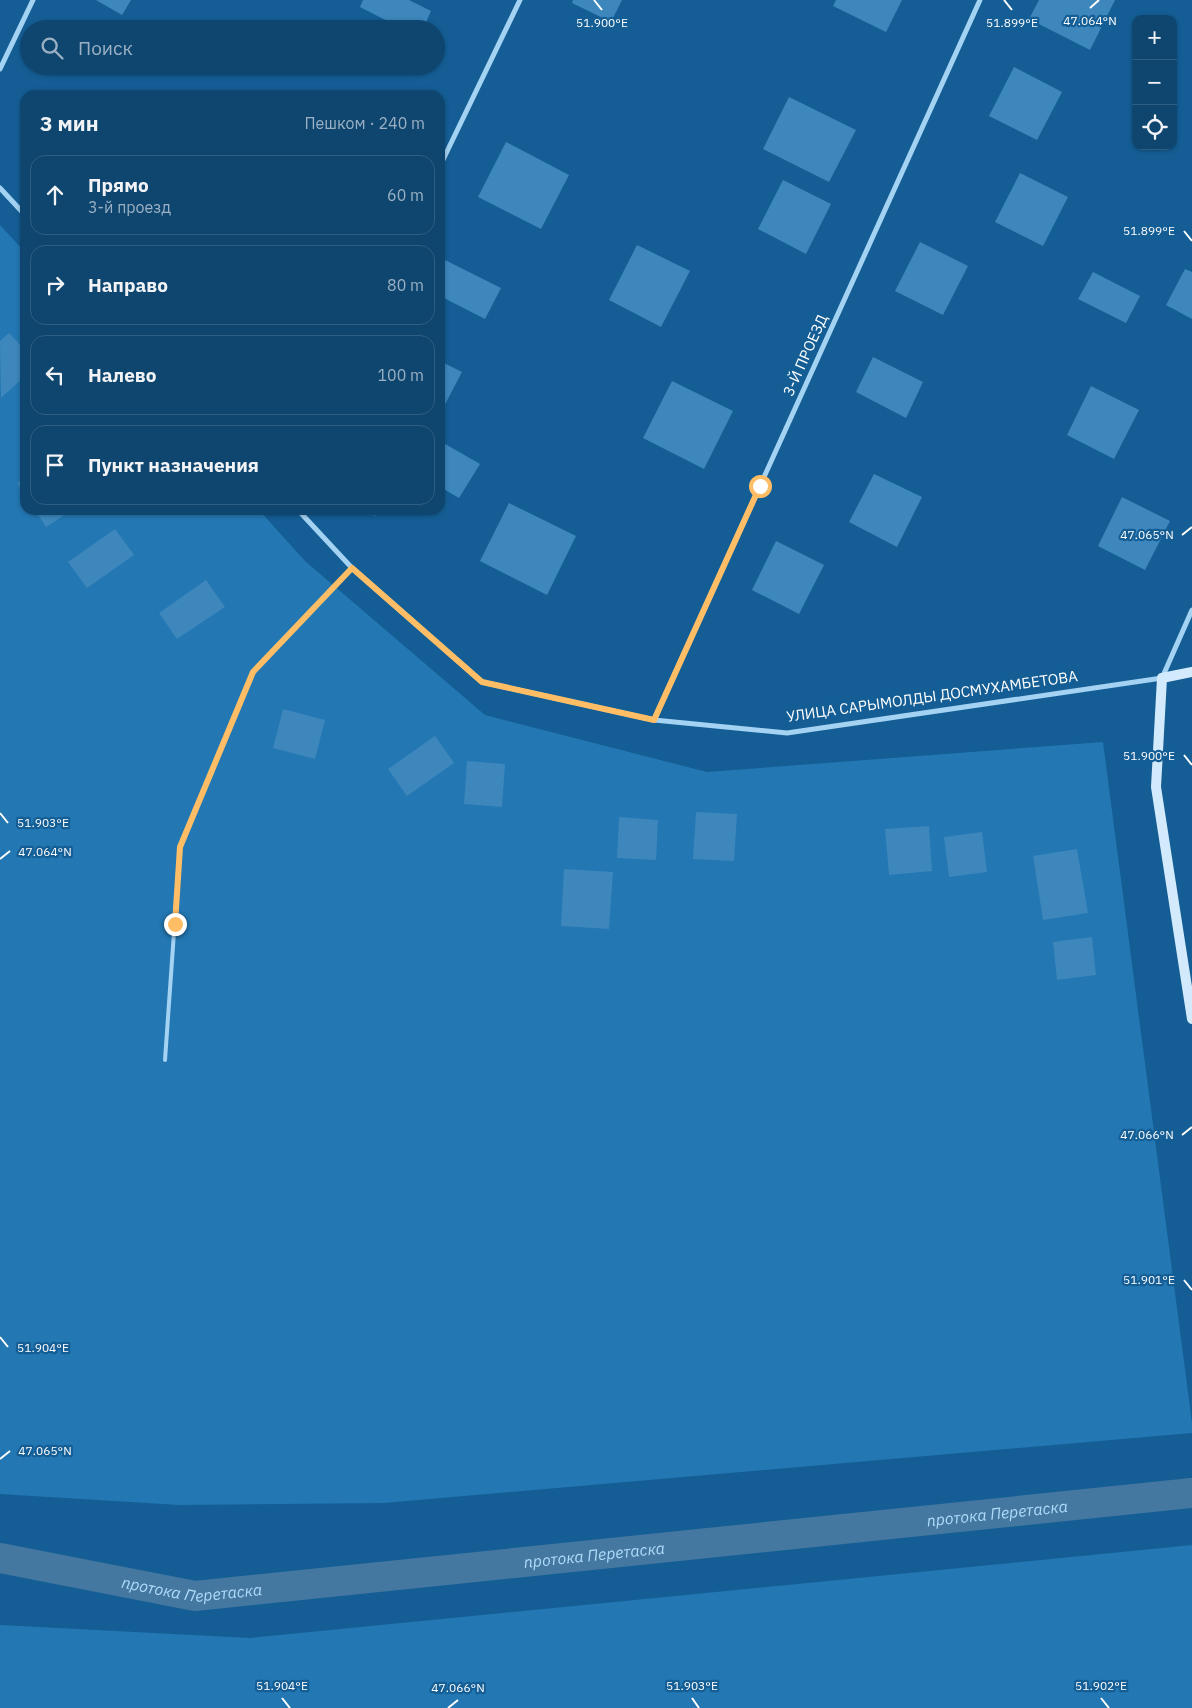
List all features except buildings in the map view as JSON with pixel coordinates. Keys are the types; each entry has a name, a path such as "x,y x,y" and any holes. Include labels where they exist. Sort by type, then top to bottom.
{"main road":[{"name":"УЛИЦА САРЫМОЛДЫ ДОСМУХАМБЕТОВА","path":"1162,678 1192,672"},
{"path":"1162,678 1156,787 1192,1019"}],"street":[{"path":"23,20 33,0"},
{"path":"445,156 520,0"},
{"name":"3-Й ПРОЕЗД","path":"654,720 980,0"},
{"path":"0,68 20,27"},
{"path":"0,188 20,210"},
{"name":"УЛИЦА САРЫМОЛДЫ ДОСМУХАМБЕТОВА","path":"303,515 352,568 482,682 654,720 787,733 1162,678"},
{"path":"1162,678 1192,610"}],"lane":[{"path":"165,1060 180,847 253,672 352,568"}],"shaded area":[{"path":"0,225 20,247 20,515 264,515 305,561 485,715 707,772 1103,742 1192,1433 384,1503 179,1505 0,1494"},
{"path":"1192,1545 1192,1708 0,1708 0,1625 250,1638"}],"waterway":[{"name":"протока Перетаска","path":"0,1558 195,1596 1192,1493"}],"route":[{"path":"175,924 180,847 253,672 352,568 482,682 654,720 760,486"}]}
